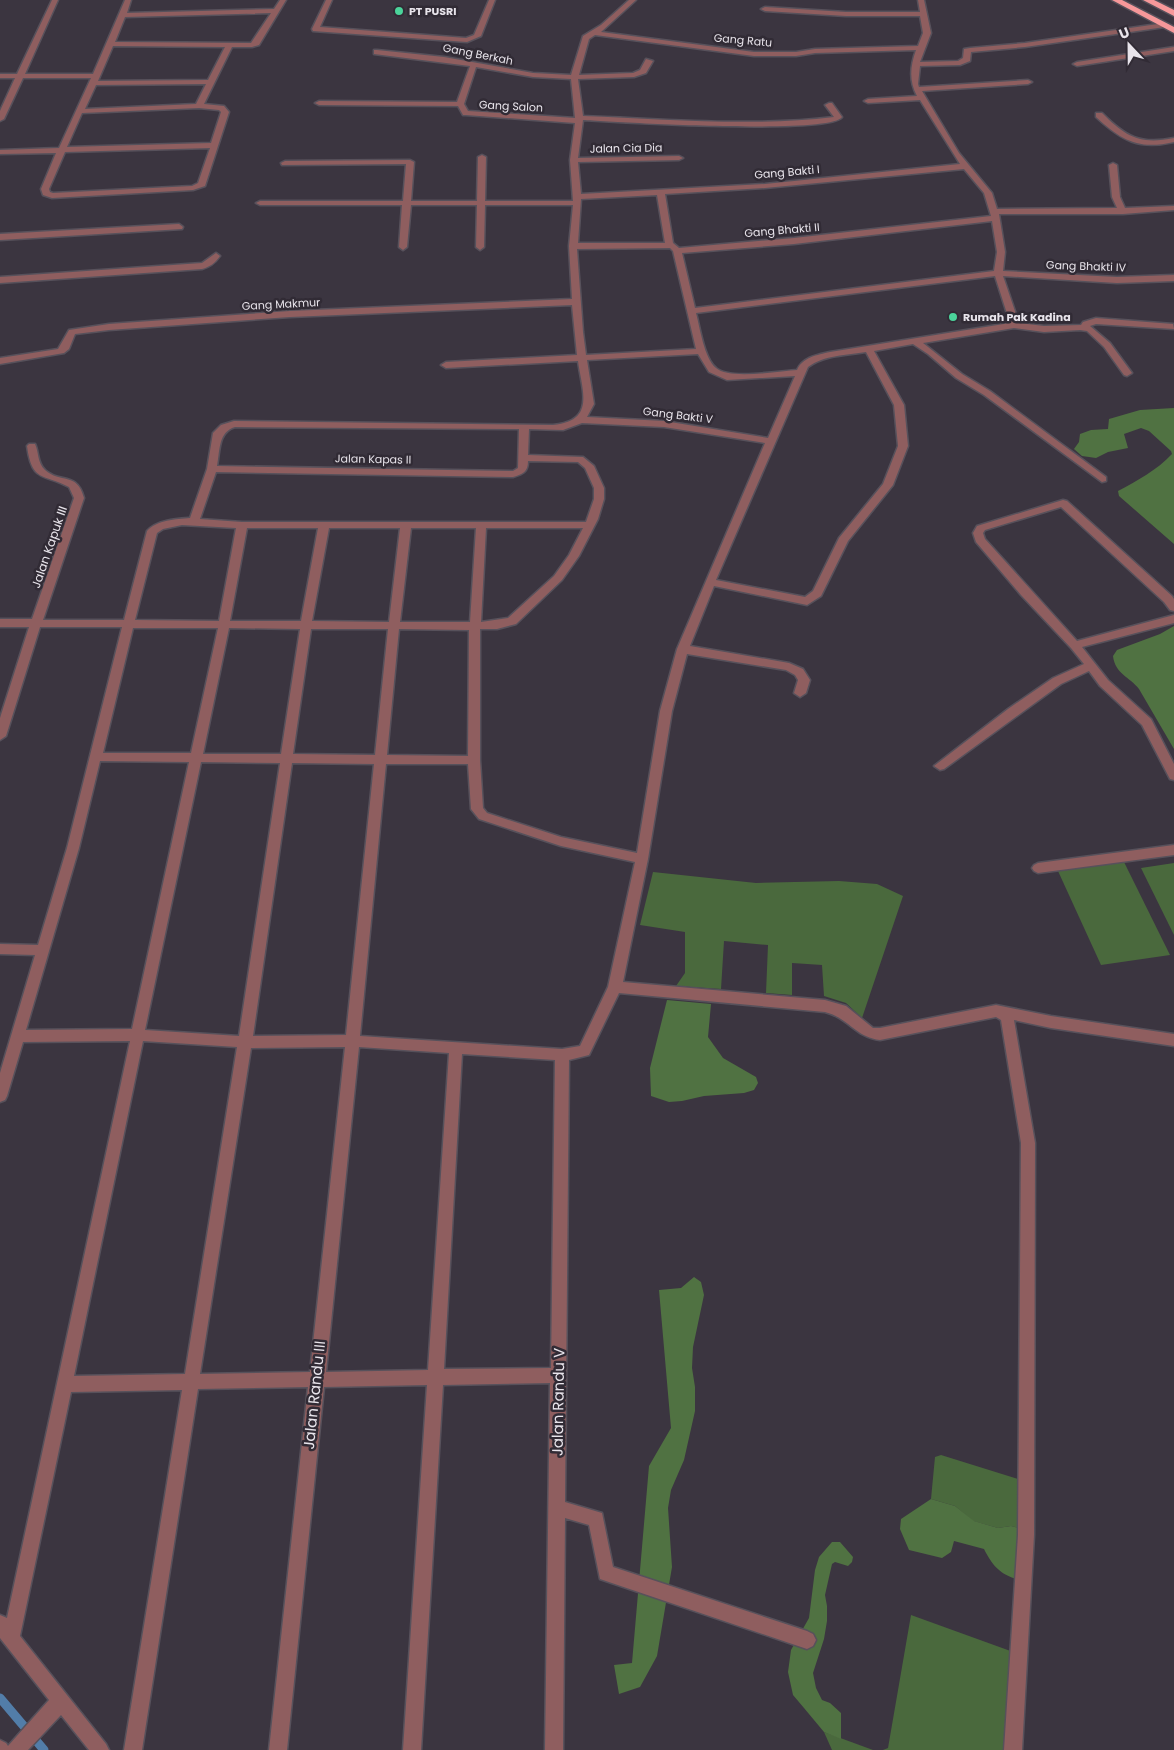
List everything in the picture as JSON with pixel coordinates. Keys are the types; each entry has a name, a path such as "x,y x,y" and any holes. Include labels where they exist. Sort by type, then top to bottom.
{"highway":[{"path":"1116,0 1174,30"},
{"path":"1147,0 1174,13"}],"street":[{"path":"0,119 55,0"},
{"path":"80,111 199,106 221,108 225,112 202,184 193,188 52,196 46,193 45,189 60,151 80,111 128,0"},
{"path":"109,44 248,46 256,43 283,0"},
{"path":"330,0 316,29 467,40 477,36 492,0"},
{"path":"194,521 212,469 218,432 224,427 234,424 524,426 560,428 582,420 587,413 589,404 575,302 573,246 577,200 574,160 579,119 574,77 581,60 584,40 604,27 633,0"},
{"path":"921,0 927,34 916,64 914,84 956,154 988,193 995,215 1000,252 998,274 1015,321 1014,326"},
{"path":"765,8 846,14 924,14"},
{"path":"123,15 277,11"},
{"path":"916,64 960,63 967,59 968,51 970,50 1025,45 1165,25"},
{"name":"Gang Ratu","path":"594,33 754,54 796,54 921,48"},
{"path":"199,106 229,46"},
{"path":"1077,64 1174,48"},
{"name":"Gang Berkah","path":"377,52 444,59 510,72 574,77 634,75 643,70 649,61"},
{"name":"Gang Salon","path":"474,64 460,104 466,113 471,114 749,125 837,119 838,117 829,106"},
{"path":"0,76 211,82"},
{"path":"916,89 1028,82"},
{"path":"868,102 921,98"},
{"path":"319,103 460,104"},
{"path":"1099,115 1126,138 1145,143 1174,140"},
{"path":"0,152 215,145"},
{"path":"480,247 482,157"},
{"name":"Jalan Cia Dia","path":"574,160 679,158"},
{"path":"286,163 408,161 411,163 403,247"},
{"path":"1113,165 1116,197 1123,212"},
{"name":"Gang Bakti I","path":"669,244 661,192 765,186 966,166"},
{"path":"260,203 482,204 577,200 654,193"},
{"name":"Gang Bhakti II","path":"677,251 794,241 995,215 1071,210 1123,212 1174,208"},
{"path":"0,237 179,227"},
{"path":"573,246 669,244 677,251 701,350 712,370 727,377 800,373"},
{"path":"0,280 202,266 216,256"},
{"name":"Gang Bhakti IV","path":"691,311 998,274 1118,280 1174,278"},
{"name":"Gang Makmur","path":"0,361 61,351 64,349 72,332 109,327 290,314 575,302"},
{"path":"1085,328 1086,324 1096,321 1173,327"},
{"path":"17,1036 137,1035 245,1042 352,1041 562,1055 584,1051 615,987 642,860 666,711 683,649 770,441 804,366 812,360 830,355 1014,326 1044,329 1085,328 1107,345 1127,373"},
{"path":"914,341 931,352 959,376 987,394 1102,479"},
{"path":"710,582 807,601 817,593 843,540 888,485 903,446 899,405 869,349"},
{"path":"446,365 582,359 701,350"},
{"name":"Gang Bakti V","path":"582,420 670,425 770,441"},
{"path":"0,623 475,626 497,625 512,621 558,578 574,556 589,525 598,499 599,488 586,462 580,459 524,458 524,426"},
{"name":"Jalan Kapuk III","path":"32,446 35,465 47,477 73,483 78,489 79,498 36,623"},
{"name":"Jalan Kapas II","path":"212,469 513,474 520,472 523,468 524,458"},
{"path":"1174,607 1168,598 1063,503 981,528 978,533 980,540 1025,592 1075,645 1104,683 1148,722 1174,776"},
{"path":"0,1096 73,848 152,530 161,525 194,521 242,525 589,525"},
{"path":"11,1638 196,759 242,525"},
{"path":"133,1750 245,1042 285,758 324,525"},
{"name":"Jalan Randu III","path":"278,1750 394,625 406,525"},
{"path":"481,525 475,626 474,760 477,809 483,816 549,837 642,860"},
{"path":"1075,645 1174,619"},
{"path":"0,736 36,623"},
{"path":"683,649 789,667 799,672 804,680 800,693"},
{"path":"940,766 1019,706 1057,681 1090,666"},
{"path":"95,757 474,760"},
{"path":"1038,868 1174,850"},
{"path":"0,949 43,950"},
{"path":"615,987 825,1006 841,1010 870,1033 880,1034 996,1011 1051,1022 1174,1040"},
{"path":"1003,1013 1007,1019 1028,1143 1026,1535 1012,1750"},
{"path":"412,1750 437,1377 456,1048"},
{"name":"Jalan Randu V","path":"554,1750 562,1055"},
{"path":"64,1384 558,1375"},
{"path":"557,1508 596,1519 606,1573 670,1596 807,1640"},
{"path":"0,1624 100,1750"},
{"path":"16,1750 60,1702"}],"green space":[{"path":"1174,408 1174,544 1119,496 1118,491 1153,470 1172,454 1171,451 1149,431 1141,428 1124,434 1128,448 1108,452 1096,458 1082,456 1074,449 1079,442 1080,434 1091,430 1108,429 1109,419 1140,410"},
{"path":"1174,626 1174,749 1139,689 1120,671 1114,662 1113,656 1117,650 1160,634"},
{"path":"1124,862 1170,955 1101,965 1058,871"},
{"path":"1174,863 1174,935 1141,868"},
{"path":"653,872 756,883 839,881 877,884 903,896 862,1018 846,1003 824,996 822,965 792,963 792,995 766,993 768,945 724,941 721,989 676,986 685,973 685,932 640,925"},
{"path":"667,1000 711,1004 708,1037 723,1058 756,1077 758,1083 754,1090 744,1093 704,1096 669,1102 651,1096 650,1068"},
{"path":"694,1277 701,1282 704,1295 693,1347 692,1368 695,1387 695,1411 684,1460 671,1490 668,1508 672,1567 657,1656 640,1687 619,1694 614,1665 632,1663 649,1466 671,1428 659,1290 681,1288"},
{"path":"941,1455 1024,1481 1023,1529 1011,1526 998,1528 973,1521 955,1506 931,1499 935,1457"},
{"path":"931,1499 955,1506 974,1521 998,1528 1011,1526 1023,1529 1020,1580 1008,1576 998,1569 984,1549 954,1541 951,1552 942,1558 909,1550 900,1529 901,1519"},
{"path":"832,1542 840,1542 853,1557 852,1562 848,1566 835,1562 832,1564 825,1595 827,1621 824,1639 813,1673 816,1688 822,1700 830,1703 841,1713 841,1739 824,1732 793,1695 788,1672 791,1650 809,1618 815,1570 819,1557"},
{"path":"911,1615 1016,1653 1009,1750 883,1750 888,1748"},
{"path":"824,1732 873,1750 832,1750"}],"waterway":[{"path":"0,1698 44,1750"}],"place":[{"name":"PT PUSRI","path":"399,11"},
{"name":"Rumah Pak Kadina","path":"953,317"}]}
